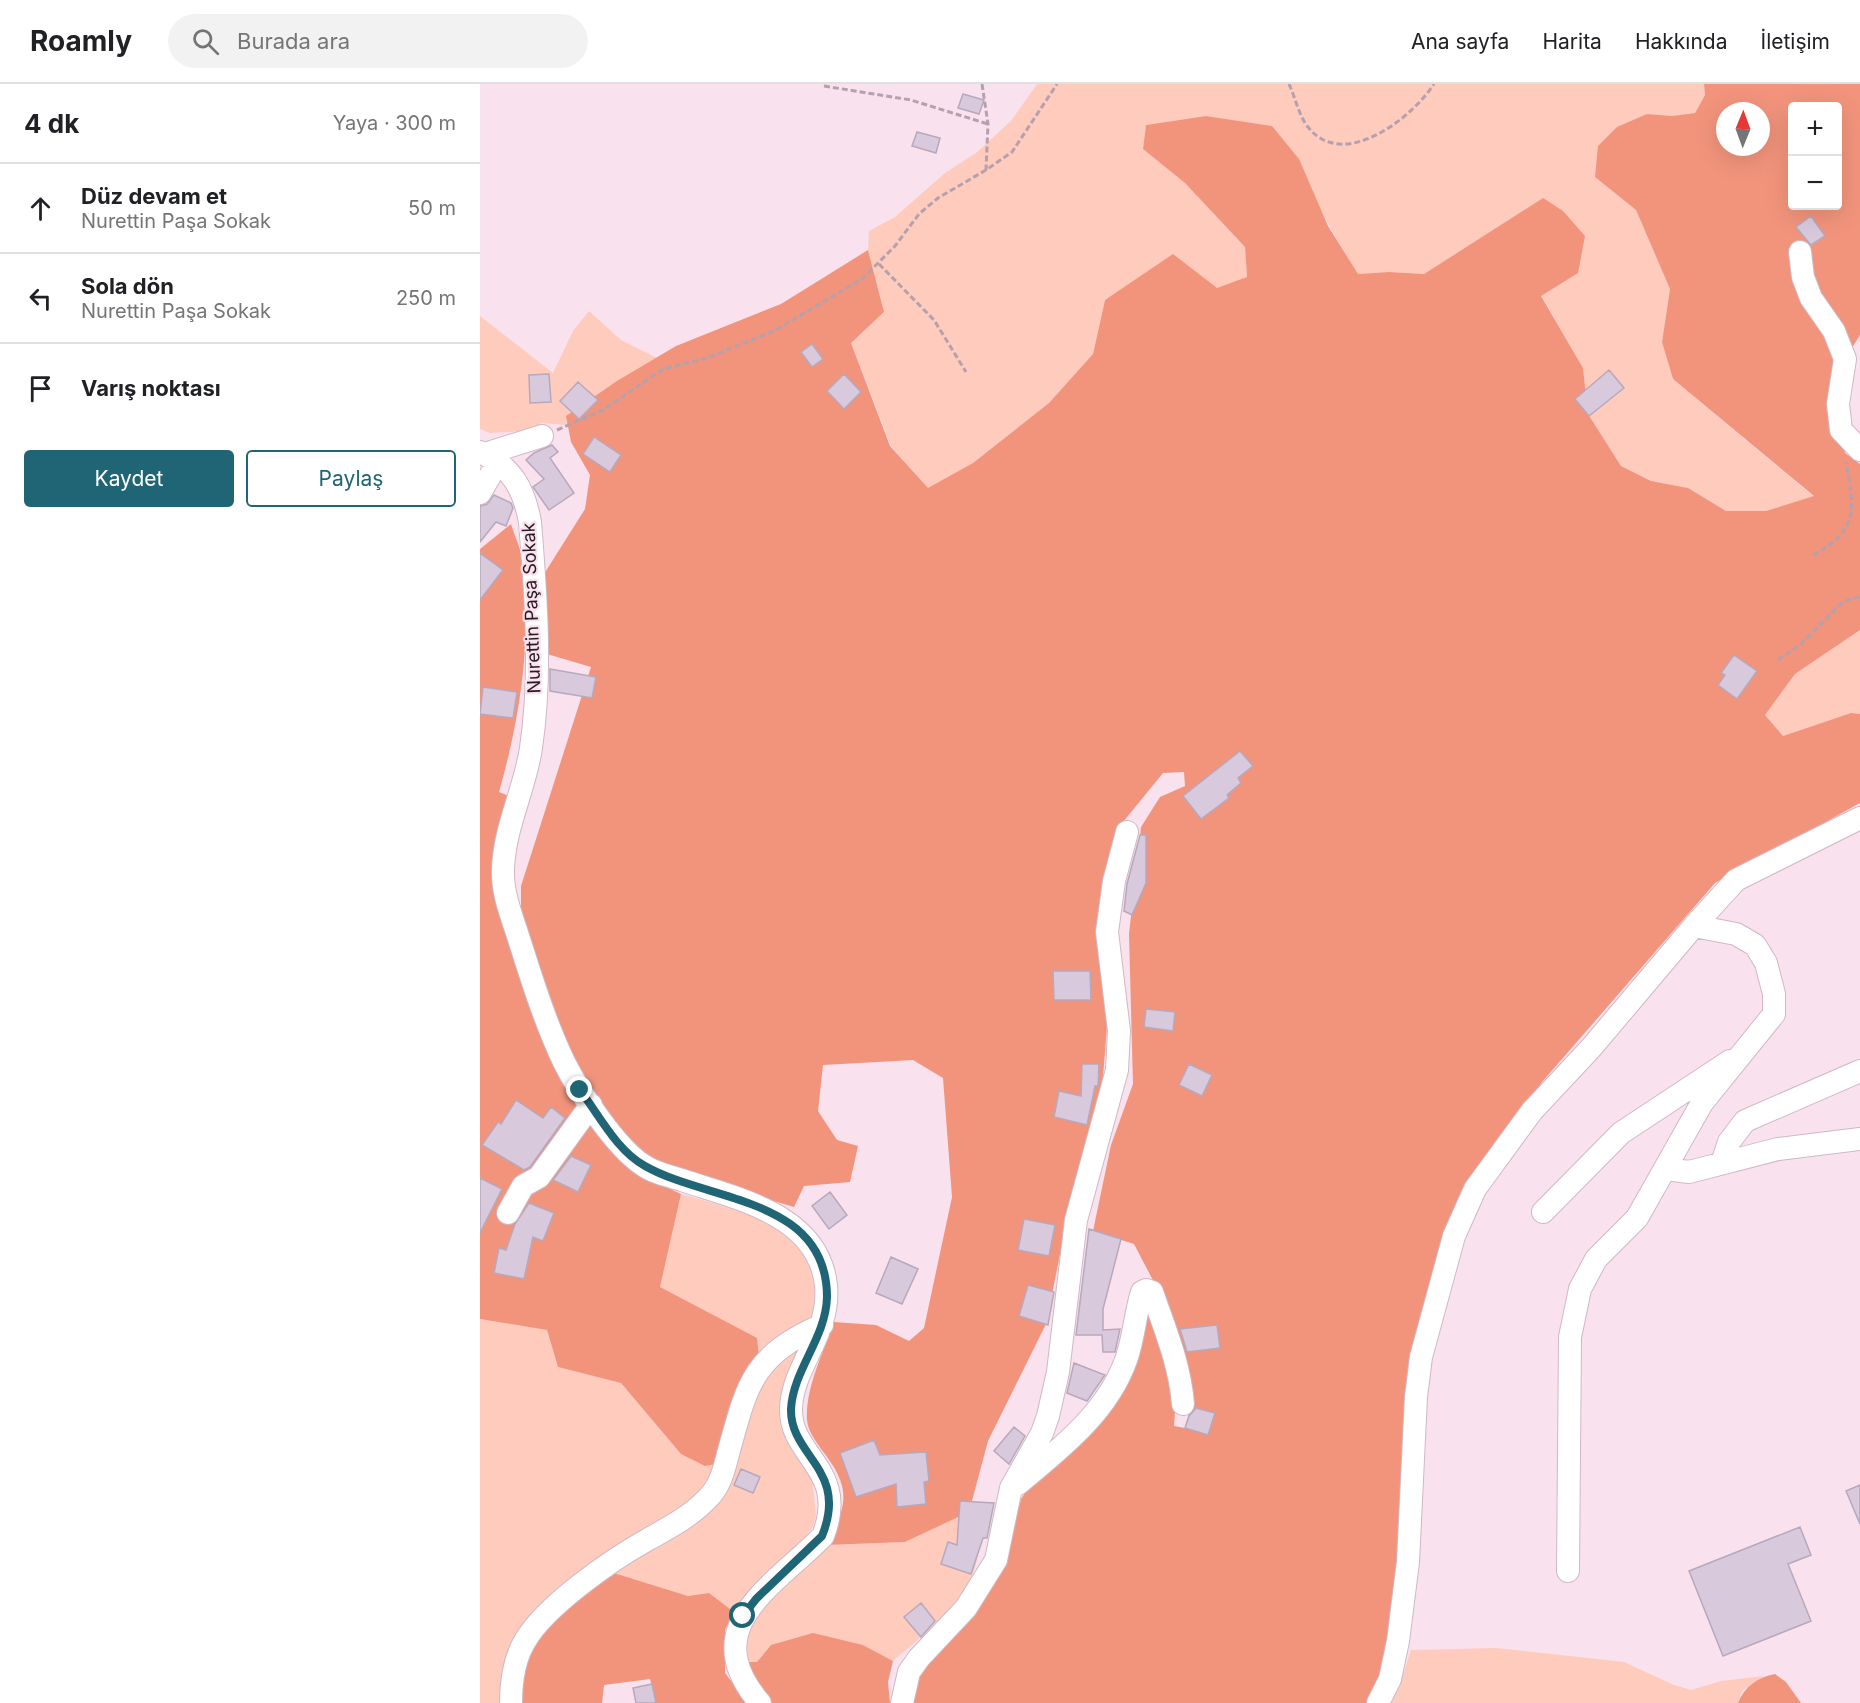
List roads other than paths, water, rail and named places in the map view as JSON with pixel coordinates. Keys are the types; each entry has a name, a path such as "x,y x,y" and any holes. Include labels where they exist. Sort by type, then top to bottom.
{"street":[{"path":"1800,252 1803,277 1811,298 1834,331 1852,365 1838,404 1841,430 1860,450"},
{"path":"480,493 488,456 542,436"},
{"name":"Nurettin Paşa Sokak","path":"488,456 517,480 527,505 532,548 537,666 531,745 505,850 504,883 542,1009 565,1063 591,1105 618,1142 644,1166 746,1202 774,1214 797,1228 809,1241 822,1268 827,1298 822,1325 797,1384 791,1411 795,1431 817,1463 826,1483 827,1524 818,1541 756,1599 743,1616 736,1631 734,1642 737,1665 743,1679 760,1703"},
{"path":"1378,1703 1390,1679 1404,1596 1416,1397 1421,1357 1454,1236 1475,1189 1532,1111 1591,1048 1736,880 1860,818"},
{"path":"902,1703 905,1686 914,1665 966,1608 996,1560 1010,1491 1039,1439 1048,1416 1058,1372 1076,1220 1114,1087 1119,1031 1108,949 1108,910 1127,832"},
{"path":"1568,1571 1569,1368 1574,1311 1580,1289 1592,1265 1637,1218 1702,1103 1774,1014 1774,994 1766,963 1755,945 1736,934 1694,926"},
{"path":"1543,1212 1621,1133 1691,1084 1745,1052"},
{"path":"1722,1162 1729,1142 1745,1121 1860,1071"},
{"path":"508,1213 523,1186 539,1177 591,1105"},
{"path":"1665,1169 1689,1172 1778,1149 1860,1139"},
{"path":"1010,1491 1068,1442 1096,1414 1126,1361 1138,1305 1142,1292 1146,1290 1152,1292 1175,1357 1181,1380 1183,1404"},
{"path":"511,1703 513,1676 525,1640 573,1592 606,1566 675,1524 708,1498 718,1486 746,1390 752,1377 796,1337 822,1325"}]}
